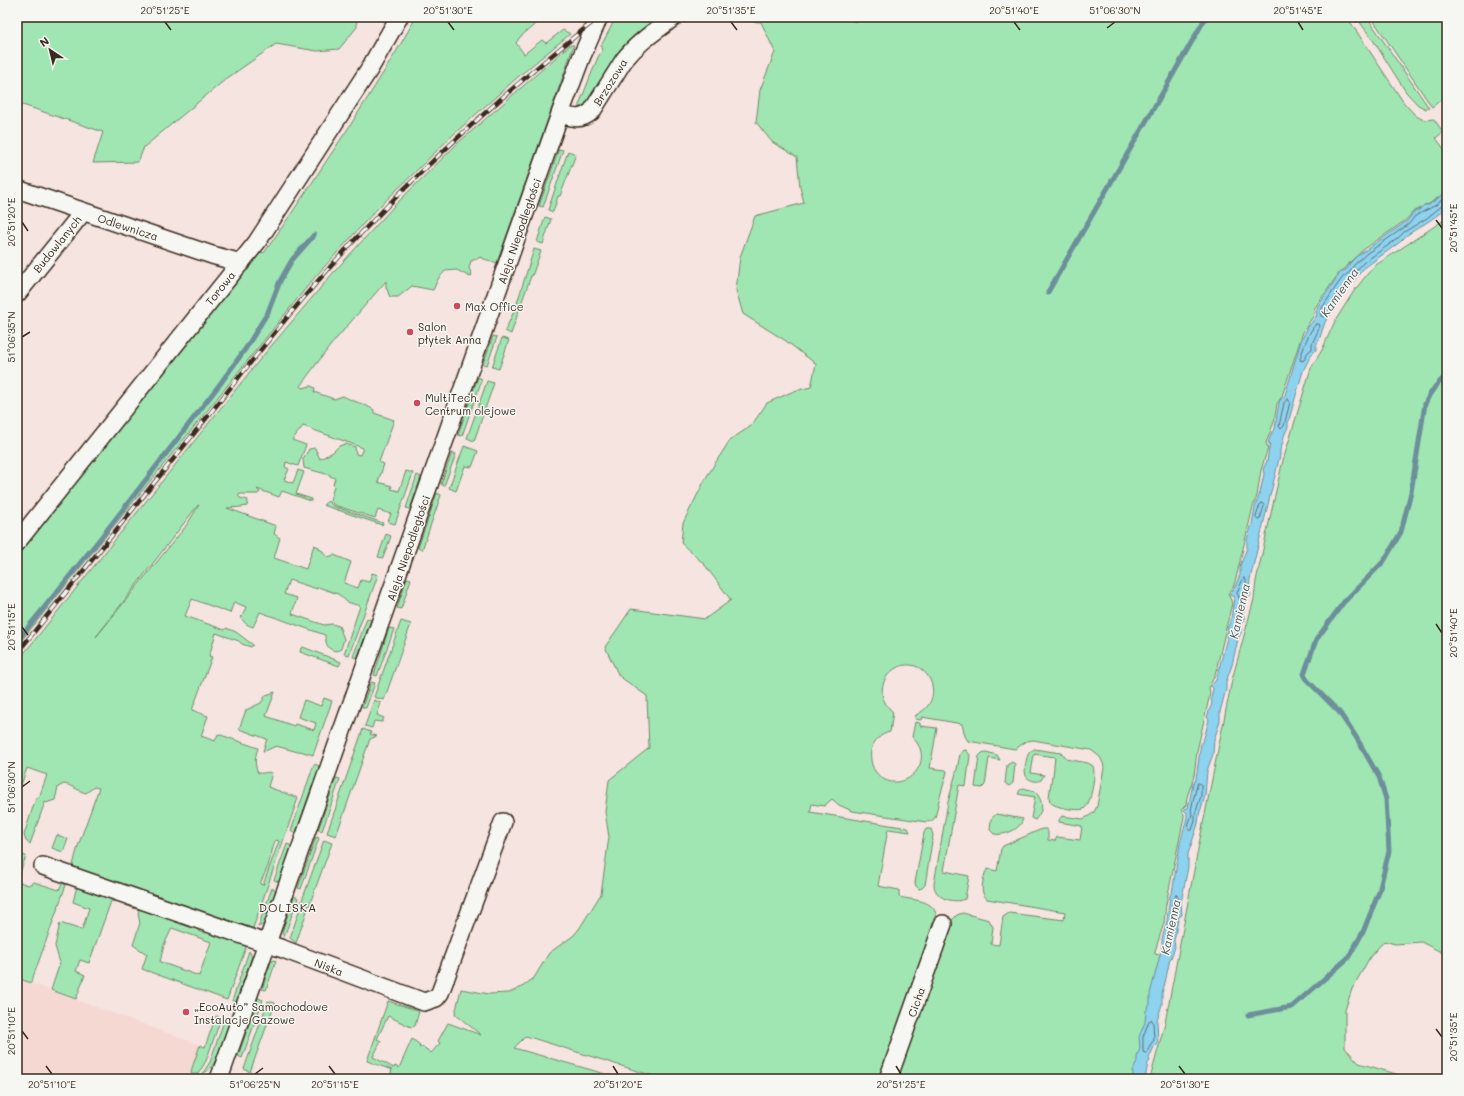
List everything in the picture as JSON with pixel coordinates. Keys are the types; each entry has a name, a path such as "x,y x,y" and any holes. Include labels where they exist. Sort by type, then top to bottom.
{"street":[{"name":"Torowa","path":"17,542 241,263 287,196 370,68 399,17"},
{"name":"Aleja Niepodległości","path":"218,1079 560,114 581,58 599,17"},
{"name":"Brzozowa","path":"560,114 576,118 582,118 588,115 629,53 674,17"},
{"name":"Odlewnicza","path":"17,189 241,263"},
{"name":"Budowlanych","path":"17,294 83,212"},
{"name":"Niska","path":"43,866 267,944 424,1002 436,998 440,993 503,822"},
{"name":"Cicha","path":"888,1079 943,924"}],"shaded area":[{"path":"17,978 200,1045 192,1067 190,1079 17,1079"}],"green space":[{"path":"17,17 356,17 357,27 339,49 317,51 276,44 226,79 144,147 138,162 93,163 103,132 17,103"},
{"path":"416,17 540,17 539,21 520,37 516,43 524,54 542,40 546,43 563,30 570,34 519,76 455,133 375,211 315,277 17,646 17,554 260,251 264,253 351,124"},
{"path":"616,17 661,17 589,106 581,109 579,105 598,57 602,51 601,46"},
{"path":"702,17 835,17 858,22 862,17 1347,17 1404,103 1416,116 1424,120 1434,119 1443,132 1436,138 1447,153 1447,187 1442,195 1413,212 1406,220 1363,250 1349,263 1346,268 1339,273 1314,309 1314,315 1303,332 1282,396 1277,404 1274,422 1266,443 1268,448 1261,470 1257,496 1236,578 1233,588 1228,593 1232,603 1215,675 1209,687 1210,694 1197,751 1194,776 1186,805 1181,810 1184,817 1166,904 1164,923 1155,951 1155,954 1165,956 1136,1079 895,1079 952,920 957,915 963,913 989,920 993,927 991,944 999,945 1003,917 1009,913 1064,920 1065,912 987,899 982,890 985,873 988,869 997,871 1001,849 1003,846 1042,829 1046,829 1048,832 1048,840 1055,841 1057,837 1080,840 1082,826 1059,822 1059,820 1062,816 1083,819 1094,812 1097,806 1104,768 1100,757 1091,750 1033,740 1027,741 1015,749 968,741 962,724 922,717 921,720 915,719 916,715 927,707 932,698 932,688 929,678 923,671 914,666 904,665 893,670 887,676 884,683 882,689 883,697 893,712 890,732 881,736 874,744 871,750 871,761 875,771 884,779 894,782 904,781 919,768 921,758 920,747 912,737 915,722 920,723 920,726 937,728 930,768 946,770 947,772 935,818 927,822 852,811 839,805 832,799 824,806 812,804 810,812 908,828 910,832 888,829 878,886 899,890 899,897 925,902 934,909 936,915 937,923 912,983 882,1079 663,1079 526,1036 514,1048 623,1079 389,1079 392,1070 367,1061 388,1001 419,1011 415,1026 411,1027 388,1016 377,1039 381,1041 373,1057 394,1068 395,1066 399,1068 412,1039 420,1045 420,1048 422,1046 431,1053 440,1043 438,1041 448,1023 481,1035 455,1014 461,989 489,994 509,993 522,987 534,978 549,953 573,936 579,929 601,894 609,837 605,812 609,780 649,748 647,696 619,676 605,647 631,609 705,619 731,600 704,564 681,543 683,523 707,476 730,440 751,426 767,403 794,391 811,387 816,364 786,341 743,314 736,290 740,257 755,216 804,203 800,187 797,157 772,142 756,122 760,90 775,52 761,22 701,19"},
{"path":"1356,17 1367,17 1429,108 1426,109 1418,105 1406,92 1373,40"},
{"path":"1371,17 1447,17 1447,90 1444,93 1446,96 1432,107"},
{"path":"570,45 574,45 497,263 481,257 471,261 469,268 472,275 470,277 457,270 445,271 438,279 433,290 412,286 398,297 390,297 386,287 386,281 330,346 300,386 302,388 311,386 315,388 314,392 334,399 343,396 374,410 374,413 394,420 379,462 384,464 378,482 392,486 391,489 399,491 406,471 413,473 395,524 388,522 391,514 378,510 375,518 334,505 330,500 335,478 330,475 304,468 303,459 309,449 315,448 320,459 333,452 339,446 345,444 355,447 356,454 360,455 363,448 303,426 292,440 306,445 298,466 286,462 285,467 289,469 284,480 293,483 298,470 304,472 296,494 312,499 311,501 282,491 279,497 257,489 260,492 258,494 238,495 240,498 248,500 247,506 227,508 276,526 274,534 280,538 274,558 306,569 314,545 319,547 319,549 328,557 334,555 351,562 344,583 358,588 361,580 369,582 372,573 378,575 349,655 344,654 360,606 347,602 338,594 318,587 317,589 289,580 284,594 297,598 292,614 324,625 332,624 339,626 344,639 341,649 337,651 329,648 325,635 260,612 253,627 244,622 241,616 242,617 246,607 234,602 230,613 192,599 185,616 225,630 226,628 236,632 253,645 251,647 216,633 209,656 212,657 192,710 208,716 201,736 215,741 218,734 258,748 255,760 258,773 272,773 268,787 298,798 252,931 248,929 249,927 229,920 227,923 72,869 78,846 99,788 94,787 86,793 64,784 58,787 55,800 45,802 30,844 26,841 24,835 35,801 40,795 47,775 27,768 21,785 17,783 17,662 261,358 333,273 395,205 458,143","holes":["198,505 186,526 96,637","275,840 279,841 263,885 260,884 268,866"]},
{"path":"559,149 563,150 543,207 539,206"},
{"path":"568,151 576,154 560,196 558,196 553,212 548,210"},
{"path":"545,217 551,219 543,244 537,242"},
{"path":"1447,218 1447,955 1421,942 1395,944 1384,941 1370,957 1352,989 1345,1010 1345,1048 1359,1063 1413,1079 1150,1079 1165,1023 1232,680 1254,599 1256,581 1282,464 1311,368 1322,350 1335,321 1354,291 1373,267"},
{"path":"534,249 541,251 521,304 517,303"},
{"path":"515,309 519,310 511,334 505,331"},
{"path":"493,336 497,337 487,365 483,364"},
{"path":"502,338 509,340 499,369 492,367"},
{"path":"478,377 482,379 462,436 458,435"},
{"path":"487,381 494,383 474,441 467,438"},
{"path":"464,446 478,451 472,467 465,466 456,491 449,488"},
{"path":"452,453 456,454 444,486 441,484"},
{"path":"417,475 421,477 410,509 406,508"},
{"path":"437,493 441,495 422,550 418,548"},
{"path":"328,501 333,506 383,523 382,525 323,505"},
{"path":"386,534 391,536 383,558 378,557"},
{"path":"407,578 411,579 401,609 397,608"},
{"path":"367,618 371,620 357,658 353,657"},
{"path":"401,621 411,624 384,700 374,697"},
{"path":"389,628 394,629 377,676 374,675"},
{"path":"303,647 341,662 339,666 300,652 301,648"},
{"path":"371,682 375,683 366,708 362,707"},
{"path":"275,692 266,716 294,726 295,724 314,730 316,723 298,717 304,700 321,706 324,698 332,701 313,755 276,746 263,751 267,739 239,729 246,710 261,703 266,695"},
{"path":"374,700 381,703 377,715 384,718 382,722 374,721 372,728 365,726"},
{"path":"363,729 371,732 370,734 377,736 370,739 336,836 327,833"},
{"path":"1034,749 1061,753 1066,759 1088,763 1093,766 1094,775 1092,789 1087,806 1084,809 1076,810 1056,806 1050,802 1049,797 1055,757 1034,754 1031,773 1044,775 1041,780 1037,781 1033,781 1026,776 1025,771 1027,758 1029,752"},
{"path":"966,750 970,755 966,786 959,785 944,871 969,876 965,899 955,901 945,899 937,893 934,884 948,802 960,754 962,751"},
{"path":"986,752 997,755 1000,760 989,758 985,785 982,788 975,787 979,756"},
{"path":"1012,762 1015,764 1013,783 1009,786 1005,783 1007,765"},
{"path":"314,764 319,766 296,833 291,831"},
{"path":"336,778 340,779 322,831 318,830"},
{"path":"1023,788 1035,791 1040,799 1042,806 1040,813 1035,820 1031,818 1035,797 1018,794"},
{"path":"996,814 1023,819 1019,826 1015,829 1007,833 994,834 990,830 991,819"},
{"path":"926,829 931,829 933,835 925,885 919,889 915,883"},
{"path":"57,835 68,839 63,852 52,848"},
{"path":"316,837 319,838 301,889 298,888"},
{"path":"324,840 332,843 309,906 301,903"},
{"path":"287,844 292,846 279,882 274,880"},
{"path":"17,853 26,856 17,881"},
{"path":"17,881 28,885 34,882 59,890 62,883 66,885 31,983 17,978"},
{"path":"77,886 114,898 115,902 111,901 89,963 80,960 76,971 85,975 76,999 51,990 60,963 55,946 60,923 82,930 89,908 73,902"},
{"path":"272,888 276,890 264,924 258,927"},
{"path":"294,896 298,898 284,937 282,932"},
{"path":"127,903 199,929 198,931 203,933 204,930 242,943 246,947 227,1000 142,969 147,954 133,945 140,923 138,914 139,910 125,905","holes":["172,928 211,942 199,976 160,962 164,945"]},
{"path":"301,905 308,908 296,943 290,938"},
{"path":"249,951 252,956 236,1002 232,1001"},
{"path":"274,960 276,961 266,990 262,989 271,962"},
{"path":"258,998 263,1000 242,1058 238,1056"},
{"path":"268,1001 275,1003 250,1072 244,1069"},
{"path":"216,1016 221,1018 206,1061 198,1074 191,1074 200,1045 205,1047"},
{"path":"225,1018 230,1020 217,1058 213,1065 203,1073 210,1062"}],"water":[{"name":"Kamienna","path":"1447,187 1447,208 1407,235 1400,242 1363,269 1342,296 1325,322 1316,345 1316,350 1311,355 1303,371 1288,427 1280,450 1250,579 1249,591 1251,595 1244,606 1243,613 1245,621 1241,624 1241,633 1226,682 1226,689 1220,712 1220,721 1214,740 1213,754 1207,771 1205,796 1188,854 1188,867 1181,903 1182,915 1178,920 1174,941 1175,947 1170,959 1162,993 1162,1004 1157,1021 1158,1043 1154,1047 1149,1058 1150,1061 1148,1063 1145,1079 1133,1079 1133,1071 1140,1048 1139,1037 1145,1022 1146,1011 1150,1004 1150,994 1162,947 1162,939 1167,921 1170,895 1172,893 1180,844 1187,817 1187,813 1183,809 1188,808 1193,783 1196,779 1201,743 1209,720 1207,717 1212,703 1211,699 1213,688 1211,686 1216,680 1227,638 1227,629 1231,620 1234,597 1230,595 1230,593 1234,589 1240,575 1240,566 1247,548 1247,539 1264,474 1263,469 1267,461 1270,443 1268,443 1272,432 1275,429 1280,400 1285,395 1301,341 1308,327 1317,315 1316,311 1318,306 1340,273 1347,269 1356,257 1407,221 1413,213 1424,205 1429,205 1442,195"}],"waterway":[{"path":"1048,292 1206,17"},
{"path":"17,641 107,530 220,384 246,348 268,312 280,281 292,260 314,235"},
{"path":"1248,1015 1292,1007 1348,958 1363,932 1379,892 1389,851 1386,799 1379,777 1356,737 1339,712 1307,680 1304,674 1316,640 1343,603 1384,561 1401,532 1411,492 1425,404 1434,388 1447,375"}],"railway":[{"path":"17,653 303,298 343,252 392,201 478,119 599,17"}],"place":[{"name":"Max Office","path":"457,306"},
{"name":"Salon płytek Anna","path":"410,332"},
{"name":"MultiTech. Centrum olejowe","path":"417,403"},
{"name":"„EcoAuto” Samochodowe Instalacje Gazowe","path":"186,1012"}],"district":[{"name":"DOLISKA","path":"288,907"}]}
